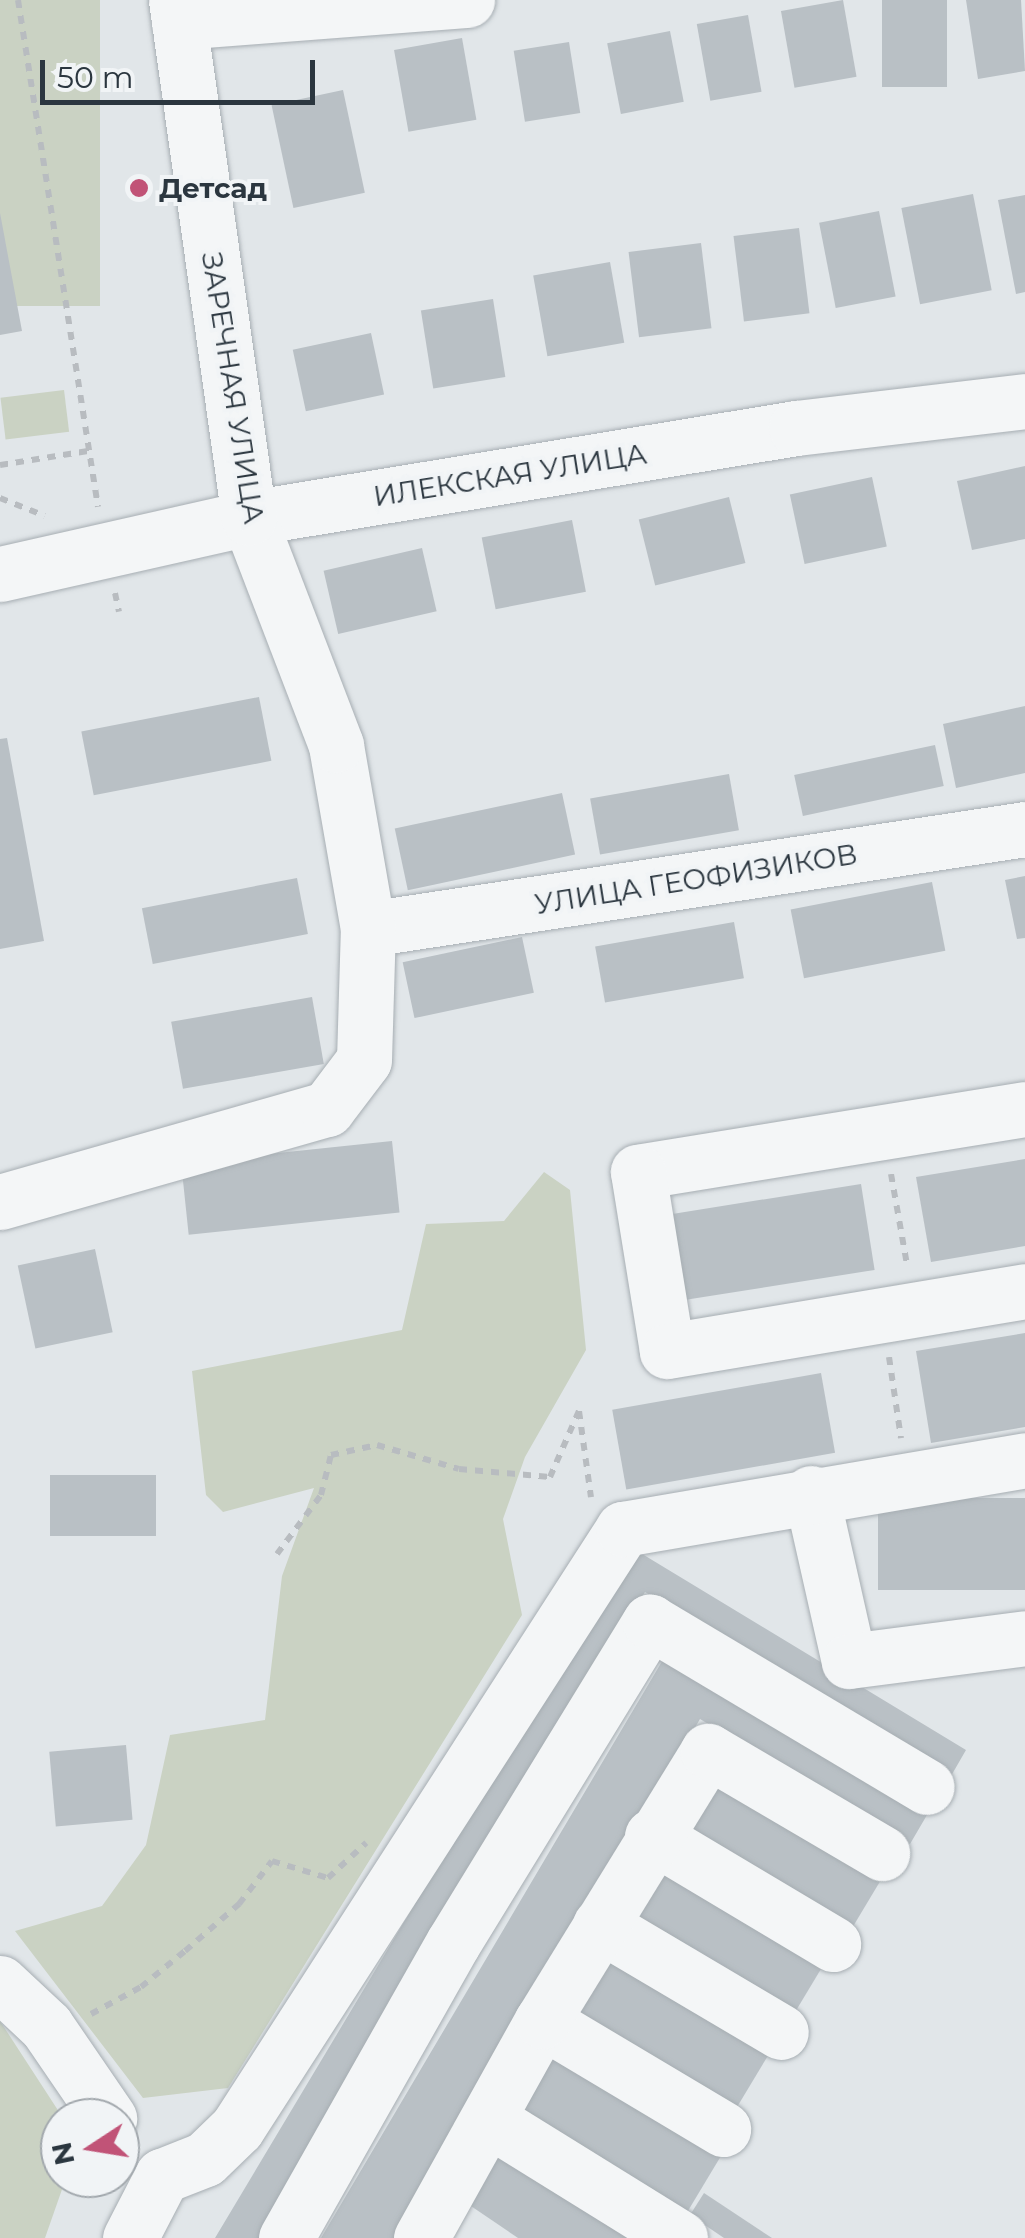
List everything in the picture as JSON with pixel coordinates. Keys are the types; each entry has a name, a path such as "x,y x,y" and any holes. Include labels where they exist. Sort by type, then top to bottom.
{"street":[{"path":"178,11 467,0"},
{"name":"ЗАРЕЧНАЯ УЛИЦА","path":"0,1202 327,1110 364,1060 368,930 336,745 249,518 178,11"},
{"name":"ИЛЕКСКАЯ УЛИЦА","path":"0,574 249,518 796,428 1025,400"},
{"name":"УЛИЦА ГЕОФИЗИКОВ","path":"368,930 1025,829"},
{"path":"1025,1109 638,1172 667,1351 1025,1291"},
{"path":"130,2238 162,2176 205,2159 237,2128 623,1528 811,1493 1025,1460"},
{"path":"811,1493 849,1660 1025,1638"},
{"path":"286,2238 453,1943 650,1622 927,1787"},
{"path":"442,2230 488,2119 542,2021 708,1750 882,1853"},
{"path":"652,1836 833,1944"},
{"path":"600,1925 781,2032"},
{"path":"0,1983 46,2026 96,2098"},
{"path":"542,2021 723,2128"},
{"path":"488,2119 680,2238"},
{"path":"140,2152 162,2176"}],"path":[{"path":"18,0 102,528"},
{"path":"0,466 88,451"},
{"path":"884,1132 907,1477"},
{"path":"277,1554 321,1494 331,1455 377,1445 459,1470 550,1477 579,1410 593,1504 623,1528"},
{"path":"46,2026 92,2014 141,1987 240,1904 272,1861 328,1878 362,1842 416,1847"}],"green space":[{"path":"0,0 100,0 100,306 0,306"},
{"path":"64,390 69,432 6,439 0,398"},
{"path":"544,1172 570,1190 586,1350 525,1457 503,1519 522,1615 228,2088 143,2098 15,1931 102,1906 146,1845 170,1735 265,1720 282,1576 314,1488 223,1512 206,1495 192,1371 402,1330 426,1224 504,1221"},
{"path":"0,2021 50,2098 40,2098 40,2198 59,2198 45,2238 0,2238"}],"building":[{"path":"843,0 857,77 795,88 781,11"},
{"path":"882,0 947,0 947,87 882,87"},
{"path":"966,0 1021,0 1025,71 978,79"},
{"path":"748,15 762,92 710,101 697,24"},
{"path":"670,31 684,102 621,114 607,43"},
{"path":"462,38 476,120 408,132 394,50"},
{"path":"569,42 580,113 525,122 514,51"},
{"path":"343,90 365,193 293,208 272,105"},
{"path":"973,194 992,290 920,304 901,208"},
{"path":"1025,195 1025,292 1016,294 998,200"},
{"path":"879,211 896,296 836,308 819,223"},
{"path":"0,213 22,331 0,335"},
{"path":"799,228 809,313 744,321 733,236"},
{"path":"701,243 711,328 639,337 629,252"},
{"path":"610,262 624,343 547,356 533,276"},
{"path":"493,299 505,377 433,388 421,310"},
{"path":"371,333 384,395 306,411 293,350"},
{"path":"1025,466 1025,539 972,550 957,481"},
{"path":"872,477 887,546 805,564 790,494"},
{"path":"729,497 745,563 655,585 639,519"},
{"path":"572,520 586,592 496,609 482,538"},
{"path":"422,548 437,611 338,634 324,571"},
{"path":"259,697 271,761 94,795 81,732"},
{"path":"1025,706 1025,773 956,788 943,724"},
{"path":"7,738 44,941 0,949 0,739"},
{"path":"935,745 944,786 803,816 794,775"},
{"path":"729,774 739,830 600,855 590,798"},
{"path":"562,793 575,855 408,890 395,829"},
{"path":"1025,876 1025,938 1017,939 1005,880"},
{"path":"297,878 308,934 153,964 142,908"},
{"path":"932,882 945,951 804,978 791,909"},
{"path":"734,922 744,978 605,1003 595,946"},
{"path":"522,937 534,993 415,1018 403,962"},
{"path":"312,997 324,1064 183,1089 171,1022"},
{"path":"392,1141 400,1213 189,1235 181,1163"},
{"path":"1025,1159 1025,1246 931,1262 916,1177"},
{"path":"861,1184 875,1270 686,1300 672,1214"},
{"path":"95,1249 113,1332 35,1349 18,1265"},
{"path":"1025,1333 1025,1427 931,1443 916,1351"},
{"path":"821,1373 835,1453 626,1490 612,1410"},
{"path":"50,1475 156,1475 156,1536 50,1536"},
{"path":"878,1498 1025,1498 1025,1590 878,1590"},
{"path":"629,1546 966,1750 951,1776 645,1592 259,2238 215,2238"},
{"path":"664,1658 927,1815 910,1844 700,1719 394,2238 321,2238"},
{"path":"126,1745 133,1820 56,1826 49,1752"},
{"path":"720,1777 884,1875 851,1930 687,1832"},
{"path":"659,1858 827,1959 796,2011 628,1910"},
{"path":"604,1948 772,2049 736,2108 568,2007"},
{"path":"542,2046 722,2154 686,2214 506,2106"},
{"path":"500,2149 633,2238 518,2238 465,2202"},
{"path":"704,2193 772,2238 724,2238 690,2215"}],"place":[{"name":"Детсад","path":"139,188"}]}
